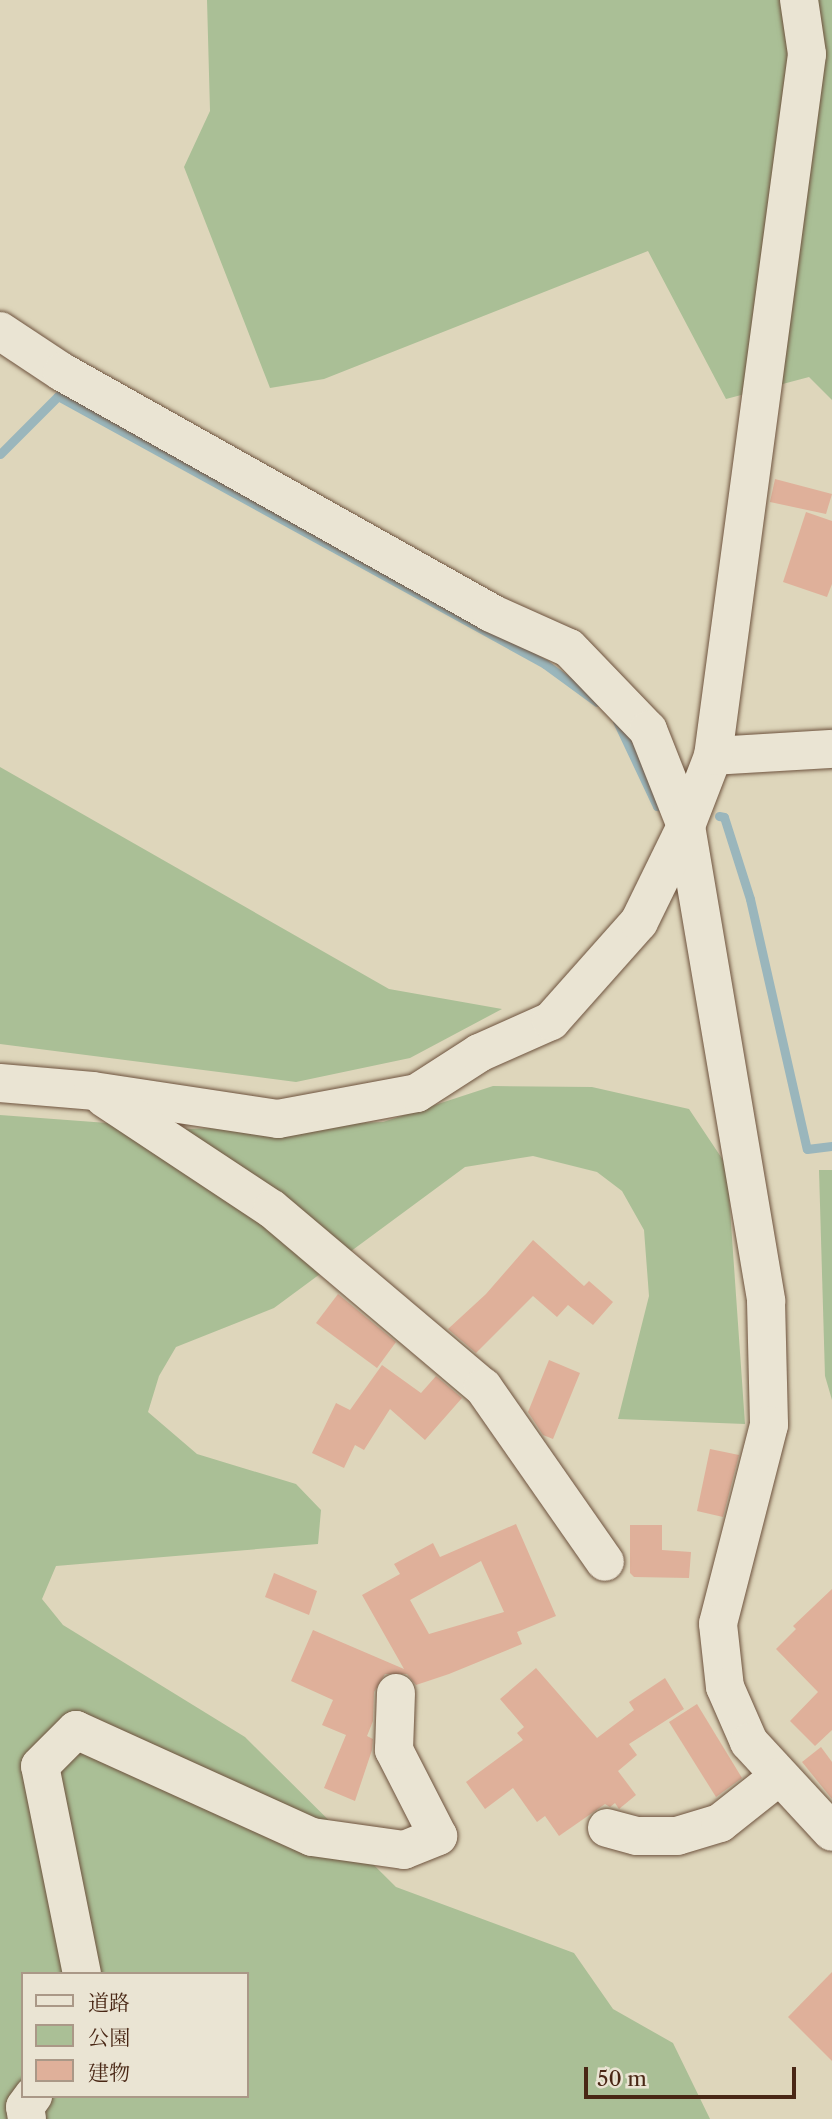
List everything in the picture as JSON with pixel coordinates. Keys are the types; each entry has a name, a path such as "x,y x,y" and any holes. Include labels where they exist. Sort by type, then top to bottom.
{"street":[{"path":"0,1083 93,1091 278,1119 417,1093 479,1053 551,1021 639,922 686,826 713,757 807,54 799,0"},
{"path":"0,331 62,372 491,613 569,648 648,730 686,826 766,1301 769,1425 718,1624 725,1687 750,1742 778,1777 832,1832"},
{"path":"713,757 832,749"},
{"path":"93,1091 271,1209 483,1387 605,1562"},
{"path":"82,1972 40,1766 76,1730 312,1837 404,1850 438,1836 394,1751 396,1693"},
{"path":"607,1828 637,1836 677,1836 720,1823 778,1777"},
{"path":"27,2119 25,2108 32,2098"}],"green space":[{"path":"207,0 832,0 832,400 809,377 726,399 648,251 324,379 270,388 184,167 210,111"},
{"path":"0,767 389,989 502,1009 410,1058 296,1082 0,1044"},
{"path":"493,1086 592,1087 689,1109 727,1166 745,1424 618,1419 649,1296 644,1230 622,1191 597,1172 533,1156 465,1167 274,1308 176,1347 159,1376 148,1412 197,1454 296,1484 321,1510 318,1544 56,1566 42,1599 63,1625 245,1737 396,1887 574,1953 613,2009 673,2043 710,2119 0,2119 0,1115 188,1129 383,1122"},
{"path":"819,1170 832,1170 832,1400 825,1376"}],"building":[{"path":"775,479 832,494 826,514 770,502"},
{"path":"806,512 832,521 832,584 827,597 783,582"},
{"path":"533,1240 584,1286 589,1281 613,1302 593,1325 568,1305 557,1317 533,1296 476,1353 448,1329 486,1294"},
{"path":"338,1294 396,1342 377,1368 316,1323"},
{"path":"549,1360 580,1373 553,1439 543,1435 528,1412"},
{"path":"382,1365 421,1393 436,1376 462,1398 425,1440 390,1409 364,1450 355,1445 344,1468 312,1453 336,1403 350,1410"},
{"path":"710,1449 739,1455 723,1517 697,1511"},
{"path":"516,1524 556,1616 517,1632 522,1644 449,1674 416,1685 407,1674 385,1674 374,1692 373,1721 367,1736 373,1739 372,1750 355,1801 324,1788 346,1735 322,1725 333,1700 291,1681 313,1630 404,1669 362,1595 400,1574 394,1564 433,1543 440,1557","holes":["481,1561 504,1612 429,1634 410,1600"]},
{"path":"630,1525 662,1525 662,1550 691,1552 689,1578 634,1577 630,1573"},
{"path":"274,1573 317,1591 309,1615 265,1597"},
{"path":"832,1589 832,1730 815,1746 790,1721 818,1692 776,1649 796,1629 793,1626"},
{"path":"536,1668 597,1738 634,1710 629,1702 665,1678 684,1709 629,1744 637,1755 618,1771 636,1795 619,1809 615,1803 610,1807 605,1804 559,1836 545,1816 537,1822 513,1788 485,1809 466,1782 523,1740 517,1733 524,1727 500,1699"},
{"path":"697,1704 742,1778 716,1797 669,1722"},
{"path":"821,1747 832,1762 832,1799 802,1762"},
{"path":"832,1972 832,2061 788,2017"}],"waterway":[{"path":"0,454 58,396 545,664 597,702"},
{"path":"617,721 657,806 663,807"},
{"path":"719,816 724,817 750,899 807,1149 832,1146"}]}
